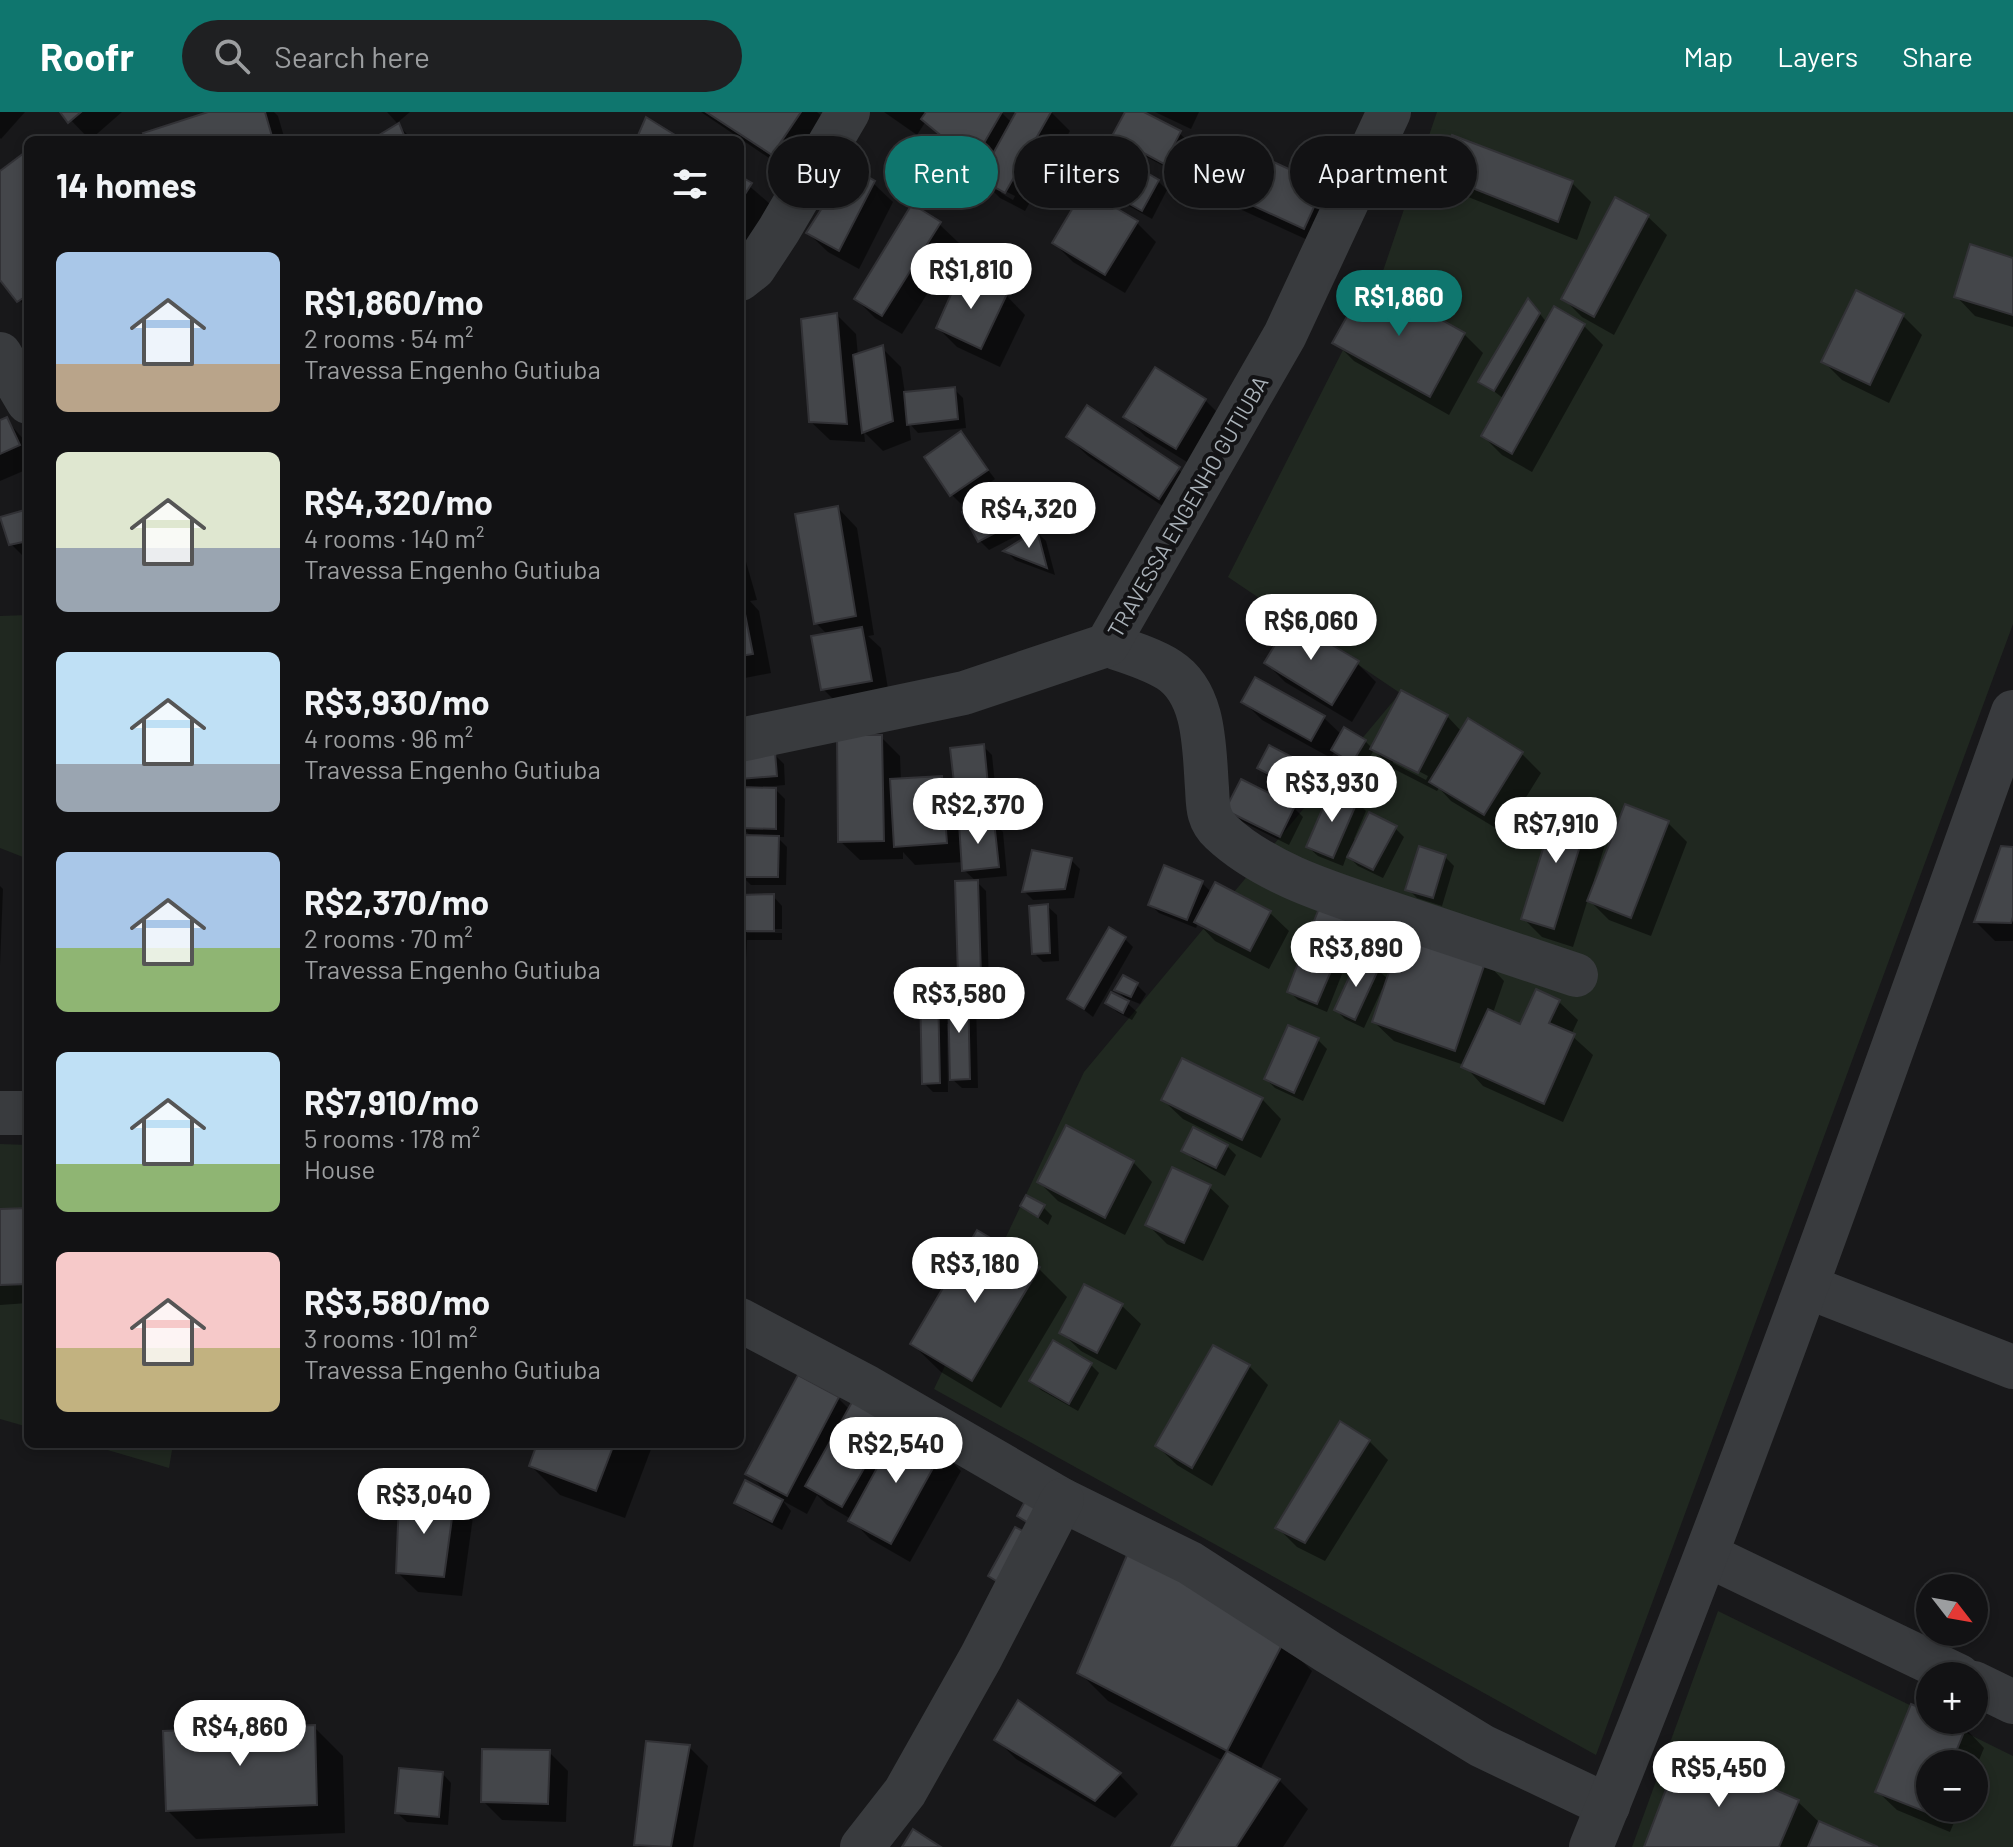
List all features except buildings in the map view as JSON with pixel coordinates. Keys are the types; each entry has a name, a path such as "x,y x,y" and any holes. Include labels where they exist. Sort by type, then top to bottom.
{"street":[{"path":"744,276 754,268 779,230 848,112"},
{"name":"TRAVESSA ENGENHO GUTIUBA","path":"744,739 964,693 1107,645 1285,335 1389,112"},
{"path":"0,354 24,395"},
{"path":"1107,645 1148,659 1172,672 1197,705 1204,746 1209,816 1218,829 1241,849 1288,875 1357,901 1576,975"},
{"path":"1591,1847 1707,1555 1808,1287 2013,712"},
{"path":"0,1113 24,1113"},
{"path":"1808,1287 2013,1367"},
{"path":"744,1322 867,1387 1062,1500 1190,1563 1482,1746 1608,1806"},
{"path":"862,1847 905,1792 981,1657 1062,1500"},
{"path":"1707,1555 1930,1662"},
{"path":"1988,1690 2013,1702"}],"shaded area":[{"path":"1437,112 2013,112 2013,624 1596,1755 934,1389 1084,1072 1400,693 1228,577 1383,271 1404,208 1477,208 1477,136 1429,136"},
{"path":"24,615 24,857 0,848 0,616"},
{"path":"0,1144 24,1145 24,1426 0,1419"},
{"path":"101,1448 172,1448 169,1468"},
{"path":"1718,1611 1916,1708 1916,1734 1968,1734 2013,1756 2013,1847 1632,1847"}]}
